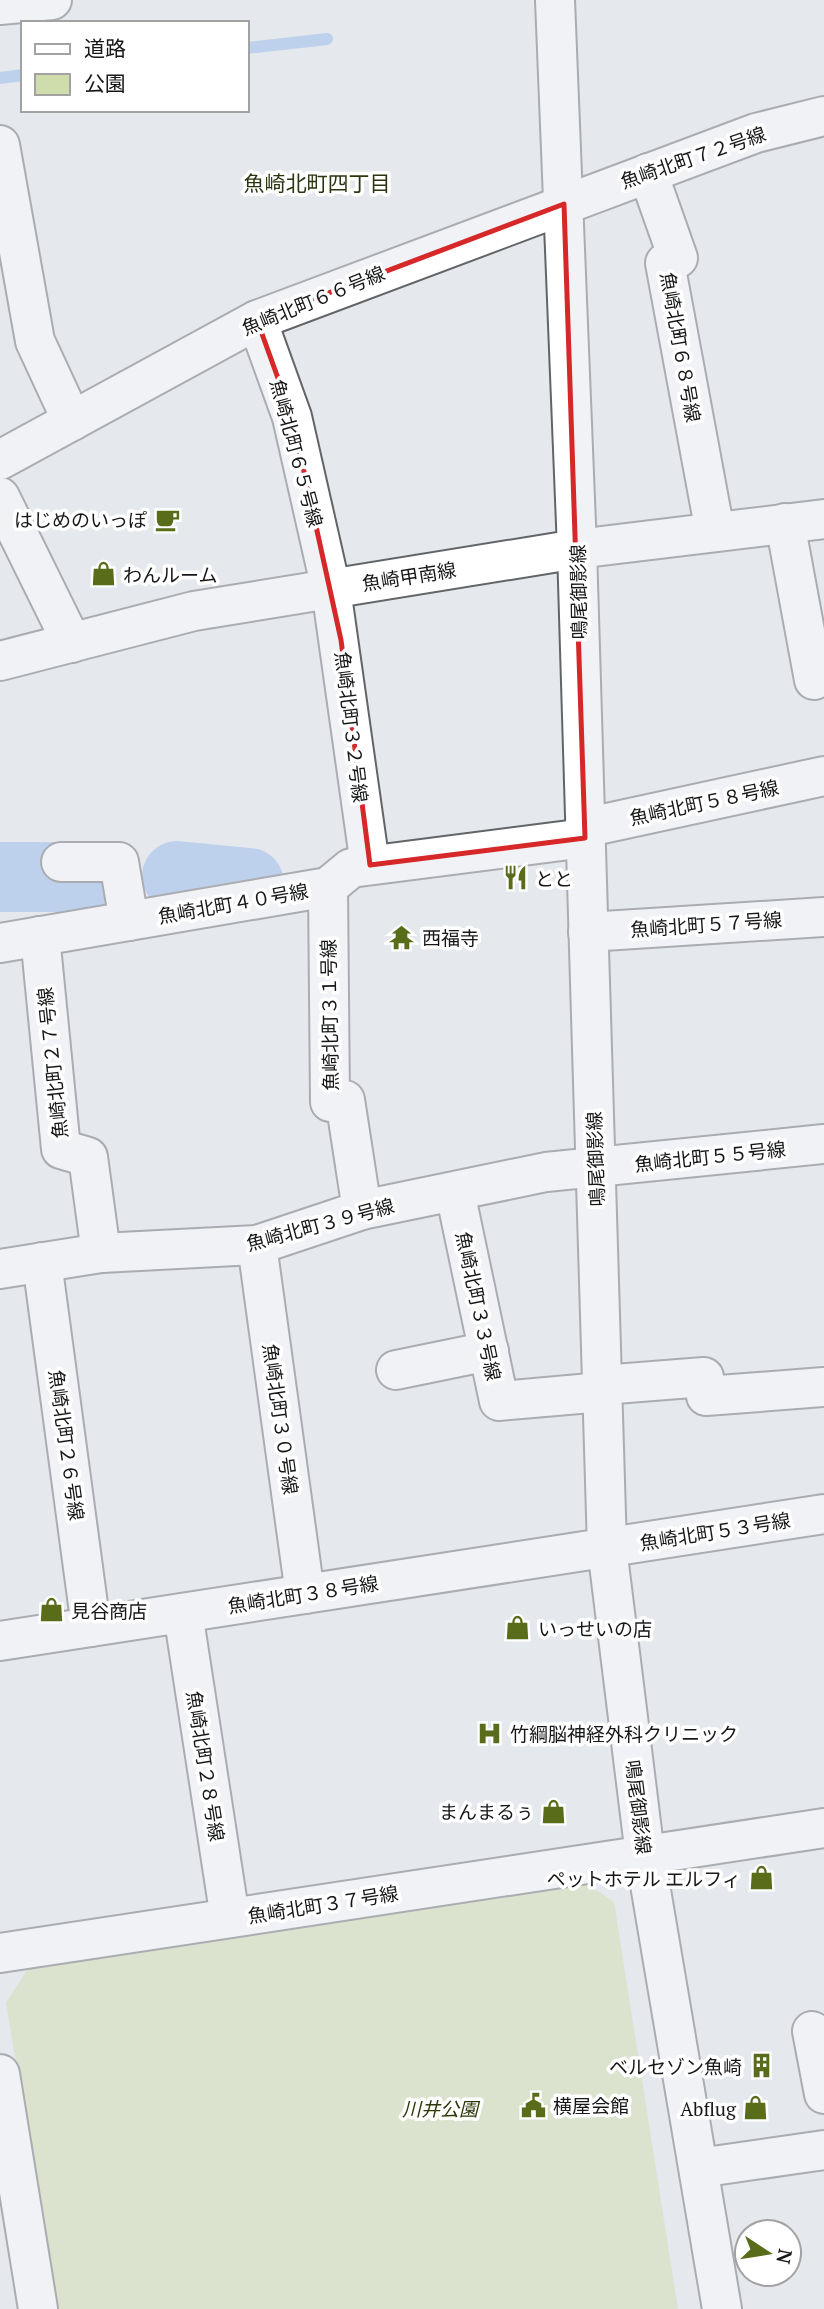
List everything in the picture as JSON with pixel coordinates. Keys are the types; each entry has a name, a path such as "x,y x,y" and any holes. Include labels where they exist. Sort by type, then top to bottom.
{"street":[{"path":"0,5 52,0"},
{"name":"鳴尾御影線","path":"555,0 577,550 607,1548 645,1855 722,2309"},
{"name":"魚崎北町７２号線","path":"564,204 756,134 824,116"},
{"path":"0,145 7,228 35,341 72,421"},
{"name":"魚崎北町６８号線","path":"648,173 678,258 665,263 715,532"},
{"name":"魚崎北町６６号線","path":"0,460 257,320 564,204"},
{"name":"魚崎北町６５号線","path":"257,320 292,417 331,589"},
{"path":"0,498 72,643"},
{"name":"魚崎甲南線","path":"0,661 194,611 577,550 824,519"},
{"path":"785,523 814,680"},
{"name":"魚崎北町３２号線","path":"331,589 370,865"},
{"name":"魚崎北町５８号線","path":"584,833 824,776"},
{"name":"魚崎北町４０号線","path":"0,943 328,887 351,867 584,833"},
{"path":"61,862 119,862 129,921"},
{"name":"魚崎北町３１号線","path":"328,887 330,1102 345,1100 362,1210"},
{"name":"魚崎北町５７号線","path":"588,932 824,917"},
{"name":"魚崎北町２７号線","path":"40,936 61,1149 88,1157 101,1253"},
{"name":"魚崎北町５５号線","path":"596,1168 824,1144"},
{"name":"魚崎北町３９号線","path":"0,1269 101,1253 257,1245 362,1210 546,1172 596,1168"},
{"name":"魚崎北町３３号線","path":"455,1192 499,1401 602,1389"},
{"name":"魚崎北町３０号線","path":"257,1245 305,1594"},
{"name":"魚崎北町２６号線","path":"42,1262 91,1627"},
{"path":"396,1370 489,1352"},
{"path":"602,1389 704,1377 706,1396 824,1387"},
{"name":"魚崎北町５３号線","path":"607,1548 824,1514"},
{"name":"魚崎北町３８号線","path":"0,1641 607,1548"},
{"name":"魚崎北町２８号線","path":"183,1613 230,1918"},
{"name":"魚崎北町３７号線","path":"0,1953 824,1828"},
{"path":"812,2031 824,2094"},
{"path":"0,2074 15,2258 38,2309"},
{"path":"699,2168 824,2150"}],"highlighted area":[{"path":"564,204 585,838 370,865 341,640 292,417 257,320"}],"green space":[{"name":"川井公園","path":"583,1881 614,1902 678,2309 57,2309 6,2003 29,1967"}],"waterway":[{"path":"248,48 327,39"},
{"path":"0,78 21,75"},
{"path":"177,876 249,883"},
{"path":"0,877 104,877"}],"place":[{"name":"はじめのいっぽ","path":"167,519"},
{"name":"わんルーム","path":"103,574"},
{"name":"とと","path":"515,878"},
{"name":"西福寺","path":"402,937"},
{"name":"見谷商店","path":"51,1610"},
{"name":"いっせいの店","path":"518,1628"},
{"name":"竹綱脳神経外科クリニック","path":"490,1733"},
{"name":"まんまるぅ","path":"554,1811"},
{"name":"ペットホテル エルフィ","path":"761,1878"},
{"name":"ベルセゾン魚崎","path":"762,2066"},
{"name":"横屋会館","path":"533,2105"},
{"name":"Abflug","path":"756,2108"}],"district":[{"name":"魚崎北町四丁目","path":"317,183"}]}
